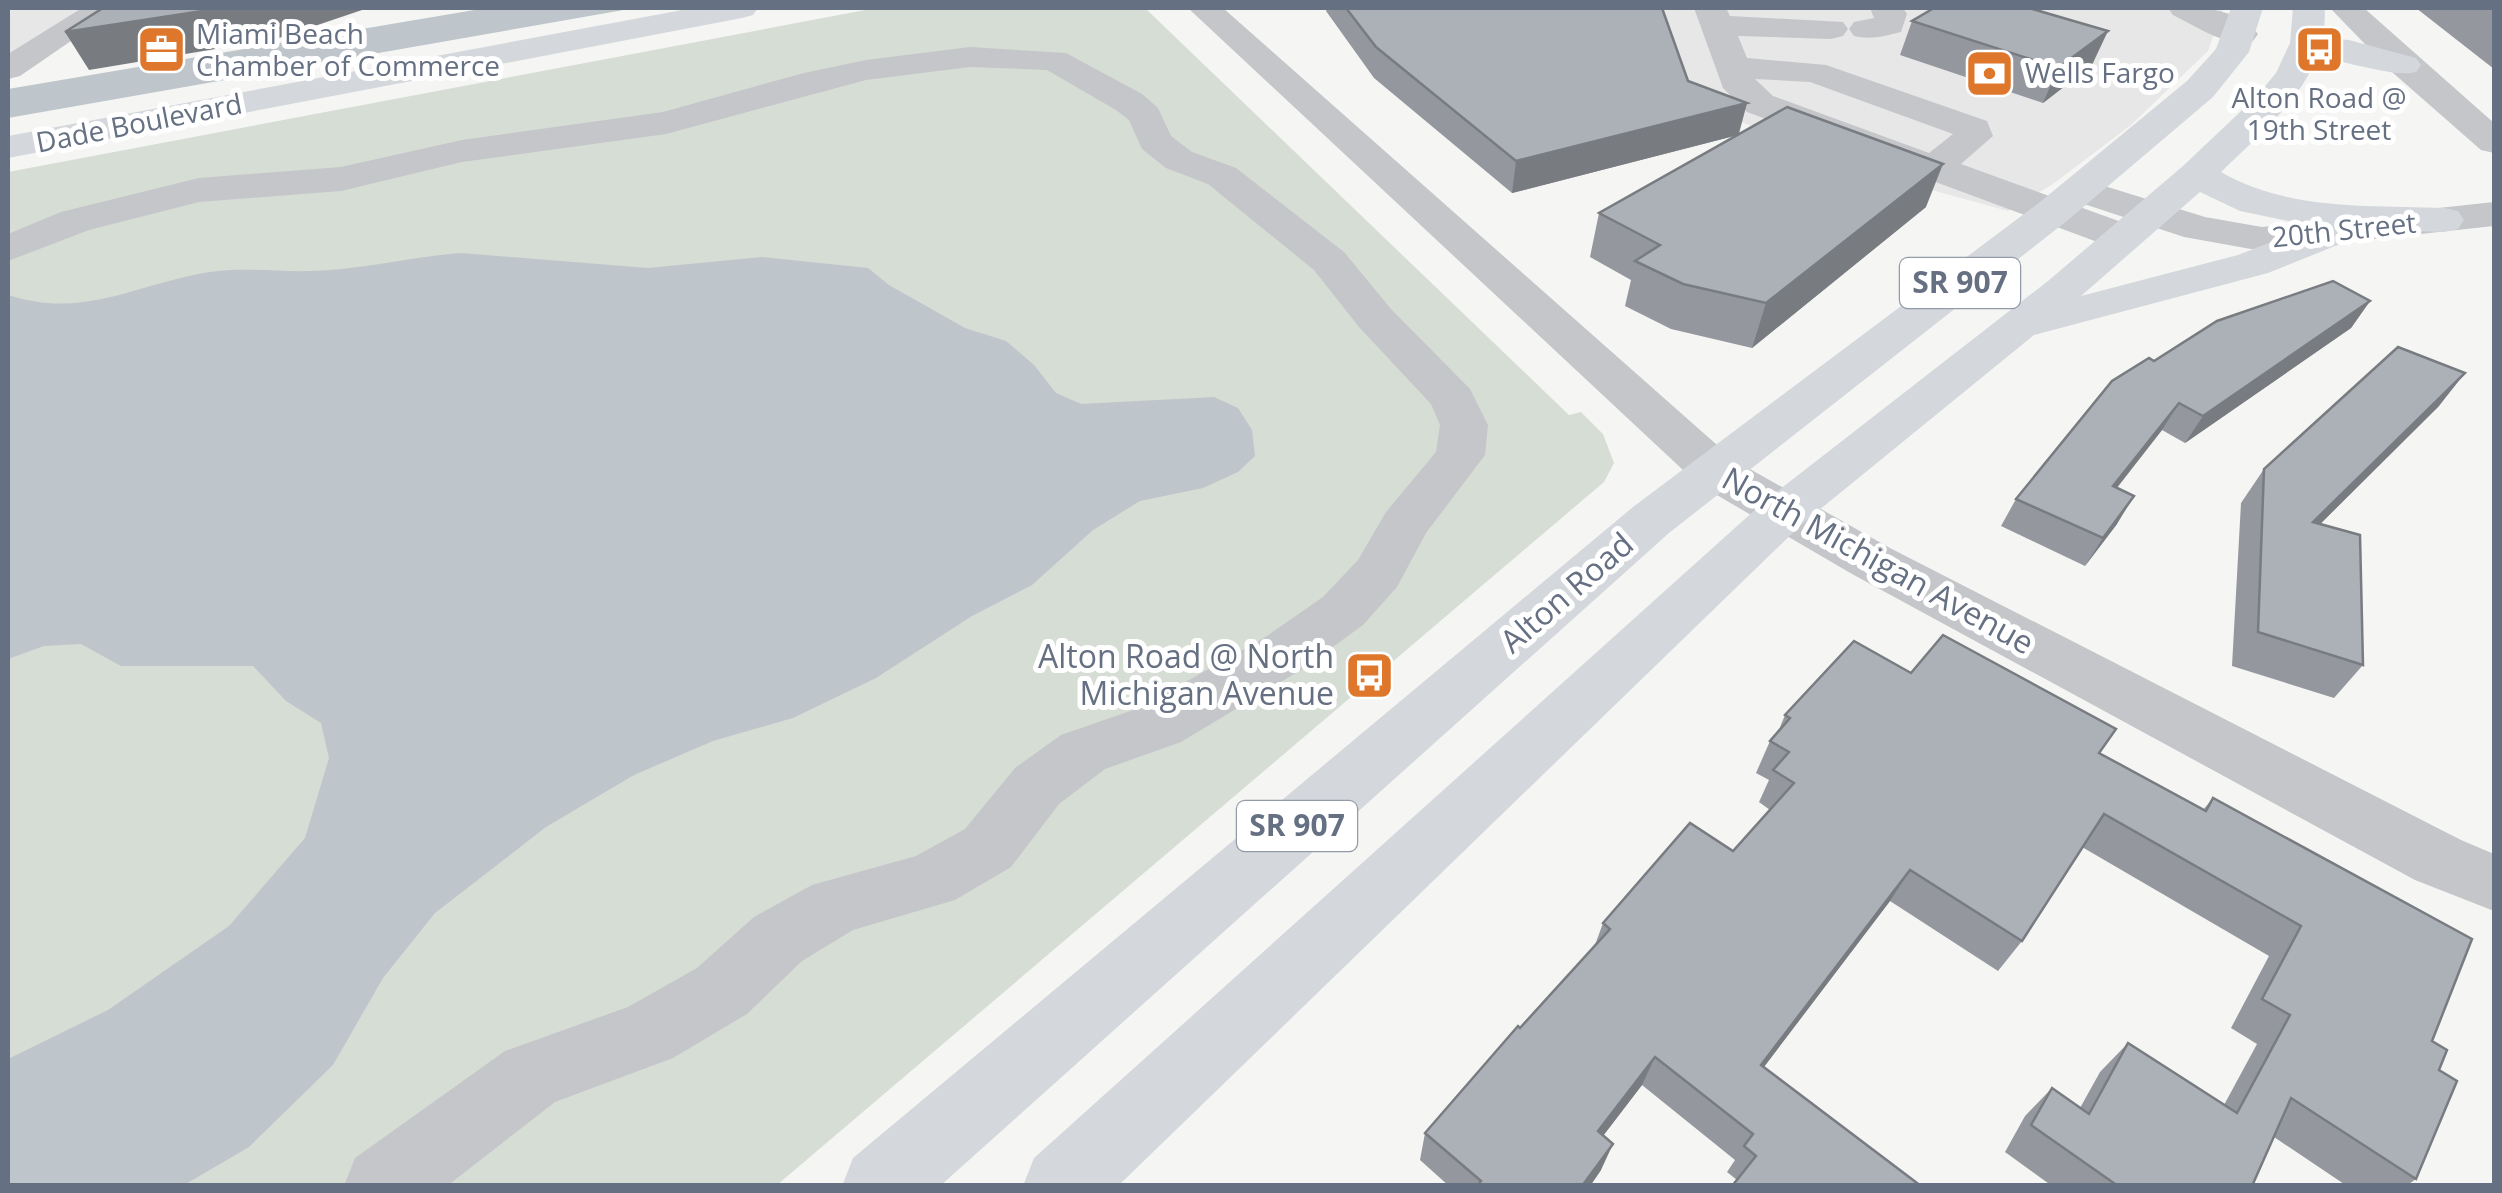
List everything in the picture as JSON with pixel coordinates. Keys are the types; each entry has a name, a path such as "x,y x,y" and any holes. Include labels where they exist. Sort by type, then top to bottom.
{"main road":[{"name":"Dade Boulevard","path":"16,125 125,126 742,8"},
{"name":"SR 907","path":"1062,1186 1784,512 2198,174 2281,91 2305,47 2309,8"},
{"name":"Alton Road","path":"881,1186 1651,520 2067,200 2209,80 2244,21"},
{"path":"2305,47 2350,50 2404,65"},
{"path":"2198,174 2231,196 2280,211 2444,220"},
{"path":"2014,328 2253,264 2325,235"}],"street":[{"path":"8,68 103,8"},
{"name":"North Michigan Avenue","path":"1204,8 1716,472 1784,512 2438,860 2494,883"},
{"path":"2184,8 2244,21"},
{"path":"2346,8 2404,65 2494,142"},
{"path":"1713,16 1831,29"},
{"name":"20th Street","path":"1713,16 1742,88 1760,104 1934,167 2067,200 2136,225 2247,238 2325,235 2494,214"},
{"path":"8,249 75,221 199,190 341,179 462,151 666,123 816,80 866,70 970,57 1054,60 1129,102 1145,116 1155,141 1179,160 1222,176 1330,261 1375,318 1454,399 1464,425 1460,454 1404,526 1378,573 1344,611 1284,653 1160,724 1082,752 1036,786 988,848 932,880 836,906 778,939 722,991 648,1034 531,1076 383,1186"},
{"path":"1733,68 1814,72 1974,129 1974,136 1934,167"}],"shaded area":[{"path":"8,8 103,8 8,69"},
{"path":"486,8 635,8 8,118 8,89"},
{"path":"876,8 1145,8 1569,415 1581,412 1603,434 1614,463 1604,482 777,1185 8,1186 8,172"},
{"path":"1662,8 2223,8 2208,51 2131,125 2053,184 2008,211 1932,190 1738,121 1691,89"},
{"path":"461,253 648,268 762,257 868,268 889,285 965,328 1006,341 1034,365 1056,393 1081,404 1214,397 1238,408 1252,430 1255,456 1238,472 1203,488 1140,501 1093,530 1032,585 972,616 876,678 793,718 713,741 634,775 546,827 435,913 383,978 333,1065 249,1147 184,1185 8,1185 8,1059 108,1010 229,926 305,838 329,758 321,723 286,701 253,666 121,666 81,644 44,646 8,659 8,295 36,302 87,302 210,272 328,270"}],"building":[{"path":"103,8 222,8 65,32"},
{"path":"1346,8 1662,8 1688,81 1747,103 1516,161 1376,47"},
{"path":"1934,8 2029,8 2108,31 2058,68 1912,21"},
{"path":"1787,107 1943,164 1766,303 1683,284 1635,261 1660,245 1599,213"},
{"path":"2333,281 2370,301 2203,416 2179,403 2113,486 2134,496 2103,538 2016,499 2112,381 2149,358 2154,361 2217,321"},
{"path":"2398,347 2465,373 2313,522 2360,535 2363,665 2258,632 2264,469"},
{"path":"1943,635 2116,729 2099,753 2206,811 2213,798 2472,939 2432,1041 2447,1050 2439,1070 2457,1081 2416,1179 2291,1098 2252,1186 2118,1186 2031,1125 2052,1088 2089,1114 2128,1043 2237,1113 2290,1015 2262,999 2301,926 2104,814 2022,941 1910,870 1761,1065 1921,1186 1732,1186 1756,1156 1744,1146 1753,1134 1655,1057 1598,1131 1613,1144 1582,1186 1477,1186 1481,1181 1425,1133 1610,929 1603,923 1690,823 1733,851 1794,783 1773,770 1789,752 1770,741 1790,718 1785,715 1854,641 1911,673"}],"place":[{"name":"Miami Beach Chamber of Commerce","path":"161,50"},
{"name":"Alton Road @ 19th Street","path":"2319,50"},
{"name":"Wells Fargo","path":"1990,73"},
{"name":"Alton Road @ North Michigan Avenue","path":"1369,675"}]}
